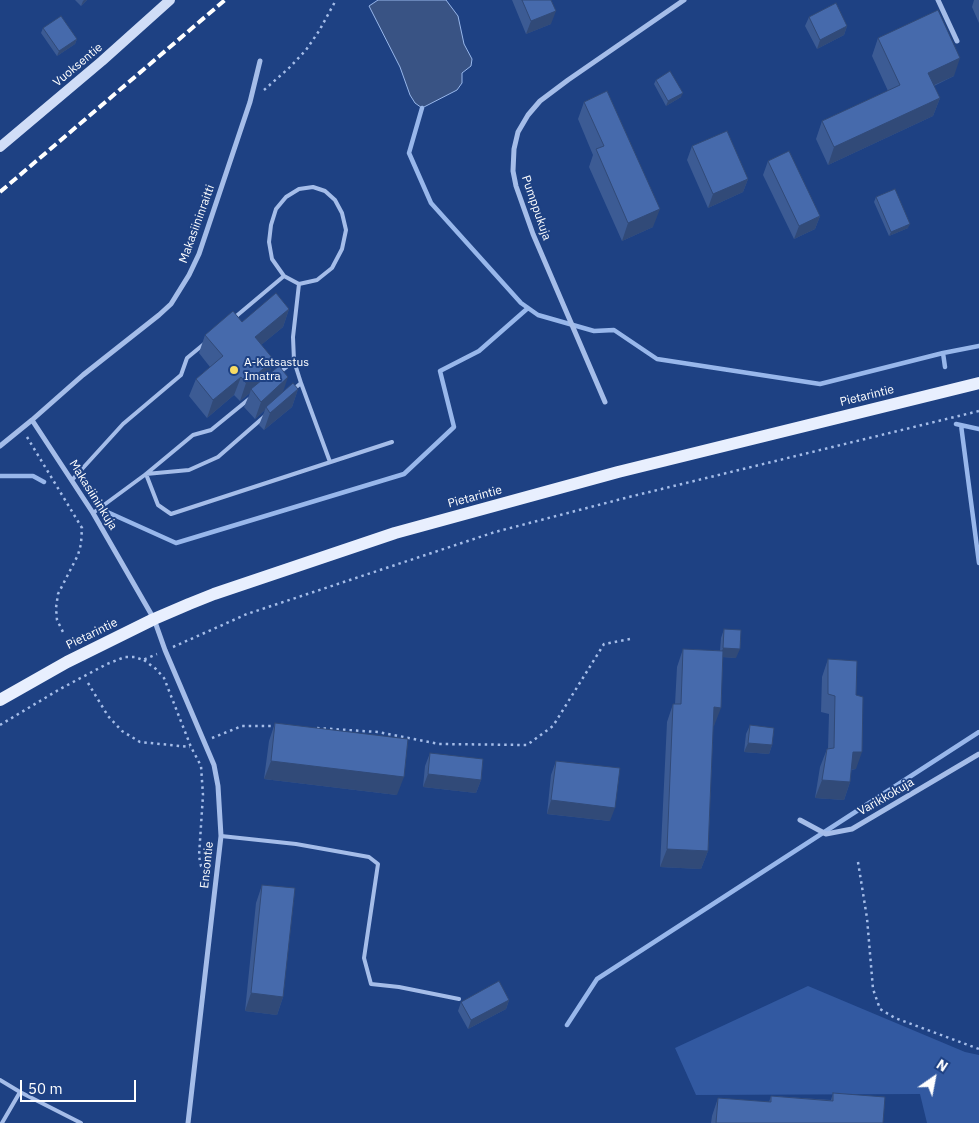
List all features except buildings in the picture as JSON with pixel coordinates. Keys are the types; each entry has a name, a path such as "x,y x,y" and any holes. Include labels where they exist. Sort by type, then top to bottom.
{"main road":[{"name":"Pietarintie","path":"0,700 67,662 154,619 214,594 395,533 618,472 979,383"}],"street":[{"name":"Vuoksentie","path":"0,147 102,61 170,0"},
{"name":"Pumppukuja","path":"605,402 530,226 516,186 514,149 518,132 528,114 540,101 684,0"},
{"path":"938,0 957,41"},
{"name":"Makasiininraitti","path":"32,420 83,375 171,304 189,276 199,254 250,102 260,61"},
{"path":"0,446 32,420"},
{"name":"Makasiininkuja","path":"32,420 93,513 154,619"},
{"name":"Ensontie","path":"154,619 165,650 214,765 218,786 221,836 188,1123"},
{"name":"Varikkokuja","path":"800,820 826,834 852,829 979,754"}],"lane":[{"path":"313,187 325,191 335,200 342,213 346,230 342,249 332,268 317,280 299,284 284,276 272,259 269,242 271,225 276,209 286,197 299,189 313,187"},
{"path":"232,320 284,276"},
{"path":"299,284 293,337 294,361 330,462"},
{"path":"72,480 123,424 181,375 187,358 209,339"},
{"path":"276,376 294,361"},
{"path":"290,393 301,383"},
{"path":"93,513 146,474 193,435 211,430 256,393"},
{"path":"146,474 189,470 218,456 271,411"},
{"path":"146,474 158,505 171,514 392,442"},
{"path":"221,836 296,844 369,856 378,864 364,958 371,984 399,987 459,999"},
{"path":"0,1080 81,1123"},
{"path":"2,1123 20,1092"}],"path":[{"path":"250,102 289,68 306,50 336,0"},
{"path":"143,660 247,614 495,532 979,411"},
{"path":"22,429 82,528 78,555 58,594 57,620 64,634"},
{"path":"314,728 378,732 438,744 527,745 553,726 604,644 630,639"},
{"path":"0,725 60,689 107,664 125,657 135,657 143,660 156,669 164,678 191,747 201,766 204,795 199,856 201,866 216,876"},
{"path":"88,683 108,716 122,731 140,742 191,747"},
{"path":"204,741 242,726 277,726"},
{"path":"858,862 868,918 873,989 880,1009 895,1018 979,1049"}],"shaded area":[{"path":"378,0 446,0 458,16 464,44 472,59 471,66 462,73 462,83 457,90 422,108 415,103 410,95 400,67 369,6"},
{"path":"808,986 965,1052 979,1055 979,1123 927,1123 920,1094 696,1095 675,1048"}],"waterway":[{"path":"422,108 409,153 431,203 521,303 538,315 594,331 614,330 657,359 820,384 943,353 979,346"},
{"path":"105,511 176,543 404,474 454,427 440,371 479,351 528,308"},
{"path":"943,353 945,367"},
{"path":"956,424 979,429"},
{"path":"961,425 979,563"},
{"path":"0,476 33,476 44,482"},
{"path":"567,1025 597,979 979,732"}],"railway":[{"path":"0,192 225,0"}],"place":[{"name":"A-Katsastus Imatra","path":"234,370"}]}
